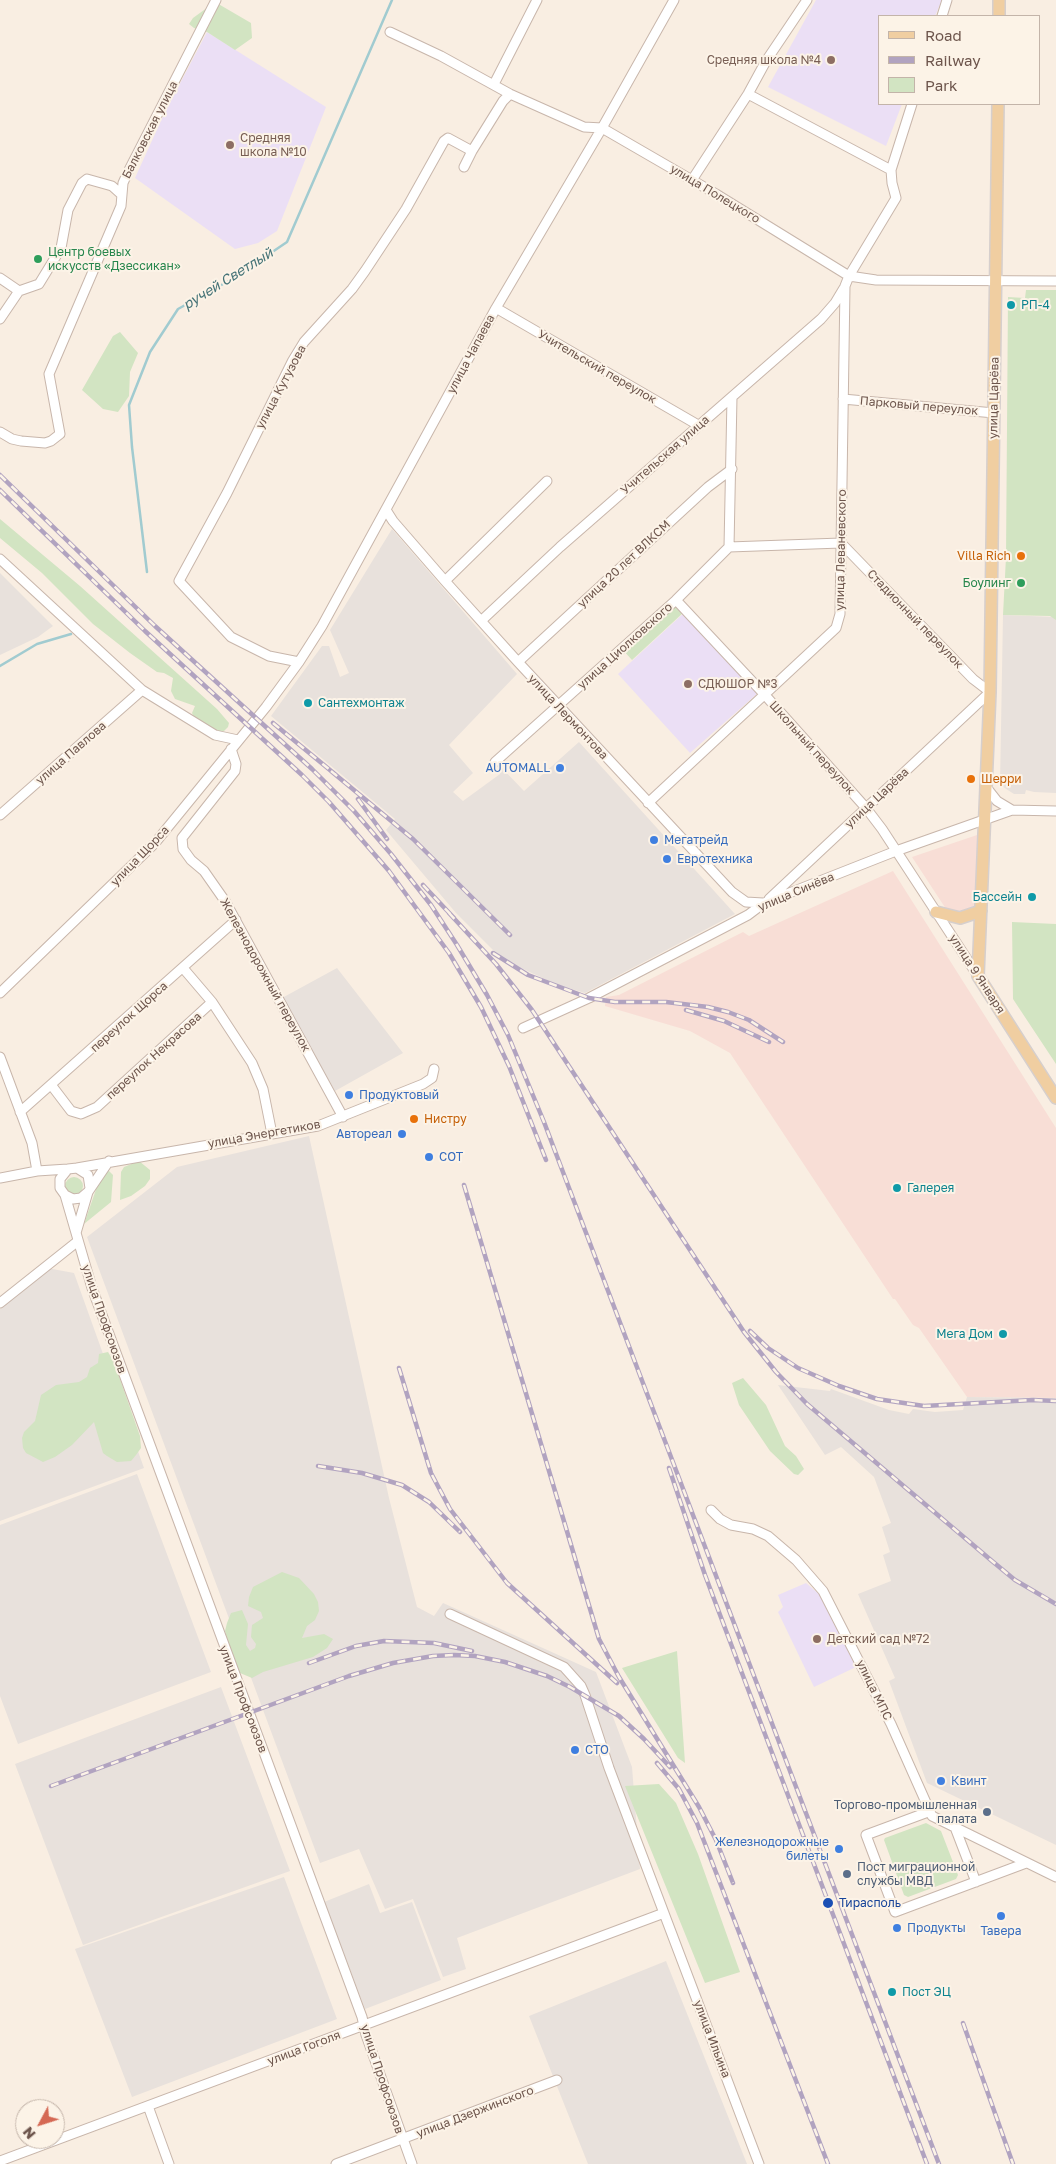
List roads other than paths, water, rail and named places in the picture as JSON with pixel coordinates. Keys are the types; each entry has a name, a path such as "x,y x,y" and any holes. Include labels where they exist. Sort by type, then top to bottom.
{"main road":[{"path":"999,15 1000,0"},
{"name":"улица Царёва","path":"978,976 990,692 998,105"},
{"path":"936,912 960,918 981,911"},
{"name":"улица 9 Января","path":"978,976 1056,1098"}],"street":[{"name":"Балковская улица","path":"0,432 20,441 45,442 52,441 60,434 49,374 121,206 123,183 216,0"},
{"path":"494,84 537,0"},
{"name":"улица Чапаева","path":"266,707 299,662 322,626 496,308 602,128 674,0"},
{"path":"692,180 748,94 766,61 807,0"},
{"path":"942,15 947,0"},
{"name":"улица Полецкого","path":"390,32 441,56 510,94 584,127 602,128 692,180 849,276 876,280 1056,281"},
{"path":"464,167 503,101 510,94"},
{"path":"748,94 891,170"},
{"path":"849,276 896,198 891,170 912,105"},
{"name":"улица Кутузова","path":"299,662 269,656 231,637 180,581 304,342 352,289 406,209 444,140 448,138 472,151"},
{"path":"0,319 19,291 39,284 61,248 68,210 82,183 87,179 112,186 122,195"},
{"name":"улица Леваневского","path":"648,803 836,628 842,597 841,543 845,286 849,276"},
{"path":"0,278 19,291"},
{"name":"Учительская улица","path":"481,621 560,547 828,311 845,286"},
{"name":"Учительский переулок","path":"496,308 698,426"},
{"path":"732,397 729,548 841,543"},
{"name":"Парковый переулок","path":"843,399 994,413"},
{"name":"улица 20 лет ВЛКСМ","path":"518,662 708,487 732,469"},
{"path":"445,581 547,481"},
{"name":"улица Лермонтова","path":"386,510 393,521 445,581 518,662 739,899 751,903 764,903"},
{"name":"Стадионный переулок","path":"841,543 973,679 990,692"},
{"name":"улица Циолковского","path":"495,762 676,600 729,548"},
{"path":"0,559 142,690 215,735 238,740"},
{"name":"Школьный переулок","path":"676,600 764,694 866,808 896,850"},
{"name":"улица Павлова","path":"0,815 142,690"},
{"name":"улица Царёва","path":"764,903 990,692"},
{"name":"улица Щорса","path":"0,993 144,854 266,707"},
{"name":"Железнодорожный переулок","path":"231,749 236,764 235,771 182,838 183,849 212,883 236,920 343,1117"},
{"path":"986,787 997,801 1012,810"},
{"name":"улица Синёва","path":"523,1028 589,998 748,915 764,903 896,850 1012,810 1056,811"},
{"name":"улица 9 Января","path":"896,850 978,976"},
{"name":"переулок Щорса","path":"20,1112 52,1086 236,920"},
{"path":"183,968 212,1002"},
{"name":"переулок Некрасова","path":"52,1086 71,1111 82,1114 97,1107 212,1002 252,1064 263,1089 272,1134"},
{"path":"0,1056 32,1143 38,1171 59,1184 65,1195 77,1199 89,1190 109,1161"},
{"name":"улица Энергетиков","path":"0,1178 38,1171 73,1169 109,1161 318,1126 423,1084 432,1078 434,1069"},
{"path":"0,1303 77,1237 89,1190 88,1175 73,1169 62,1175 59,1184"},
{"name":"улица Профсоюзов","path":"65,1195 92,1288 114,1350 358,2007 402,2140 412,2164"},
{"name":"улица МПС","path":"712,1510 720,1519 731,1524 753,1529 768,1536 793,1557 823,1591 886,1715 928,1812"},
{"name":"улица Ильина","path":"450,1614 564,1667 574,1677 586,1697 609,1768 759,2164"},
{"path":"1026,1863 895,1912 866,1835 928,1812 938,1821 1056,1877"},
{"path":"956,1830 976,1882"},
{"name":"улица Гоголя","path":"0,2161 664,1913"},
{"name":"улица Дзержинского","path":"336,2164 557,2080"},
{"path":"148,2106 169,2164"}],"waterway":[{"name":"ручей Светлый","path":"147,572 132,447 129,405 150,352 178,309 234,278 287,242 392,0"},
{"name":"ручей Светлый","path":"0,666 37,644 71,634"}],"railway":[{"path":"0,475 155,626 312,769 354,811 431,905 487,995 508,1035 544,1122 939,2164"},
{"path":"0,490 145,631 302,775 329,802 389,871 449,953 481,1007 509,1066 546,1160"},
{"path":"273,723 336,775"},
{"path":"331,771 413,839 510,935"},
{"path":"358,799 387,839"},
{"path":"423,885 454,918"},
{"path":"449,913 496,964 532,1010 744,1332 776,1372 807,1404 992,1561 1015,1580 1056,1604"},
{"path":"493,953 528,975 589,998 615,1002 666,1002 708,1007 749,1020 783,1042"},
{"path":"686,1010 724,1021 769,1042"},
{"path":"464,1185 599,1639 619,1677 699,1807 716,1840 733,1883"},
{"path":"750,1331 768,1348 798,1368 839,1386 877,1399 924,1406 1033,1400 1056,1401"},
{"path":"399,1368 431,1473 450,1509 507,1583 617,1683"},
{"path":"318,1466 362,1473 402,1485 429,1502 460,1532"},
{"path":"669,1468 705,1575 927,2164"},
{"path":"309,1663 356,1646 384,1641 434,1643 472,1651"},
{"path":"51,1786 349,1676 393,1663 433,1656 454,1655 475,1656 505,1662 547,1676 570,1687 619,1716 670,1767"},
{"path":"657,1763 679,1789 697,1823 828,2164"},
{"path":"963,2023 1013,2164"}],"place":[{"name":"Средняя школа №4","path":"831,60"},
{"name":"Средняя школа №10","path":"230,145"},
{"name":"Центр боевых искусств «Дзессикан»","path":"38,259"},
{"name":"РП-4","path":"1011,305"},
{"name":"Villa Rich","path":"1021,556"},
{"name":"Боулинг","path":"1021,583"},
{"name":"СДЮШОР №3","path":"688,684"},
{"name":"Сантехмонтаж","path":"308,703"},
{"name":"AUTOMALL","path":"560,768"},
{"name":"Шерри","path":"971,779"},
{"name":"Мегатрейд","path":"654,840"},
{"name":"Евротехника","path":"667,859"},
{"name":"Бассейн","path":"1032,897"},
{"name":"Продуктовый","path":"349,1095"},
{"name":"Нистру","path":"414,1119"},
{"name":"Автореал","path":"402,1134"},
{"name":"СОТ","path":"429,1157"},
{"name":"Галерея","path":"897,1188"},
{"name":"Мега Дом","path":"1003,1334"},
{"name":"Детский сад №72","path":"817,1639"},
{"name":"СТО","path":"575,1750"},
{"name":"Квинт","path":"941,1781"},
{"name":"Торгово-промышленная палата","path":"987,1812"},
{"name":"Железнодорожные билеты","path":"839,1849"},
{"name":"Пост миграционной службы МВД","path":"847,1874"},
{"name":"Тирасполь","path":"828,1903"},
{"name":"Тавера","path":"1001,1916"},
{"name":"Продукты","path":"897,1928"},
{"name":"Пост ЭЦ","path":"892,1992"}]}
